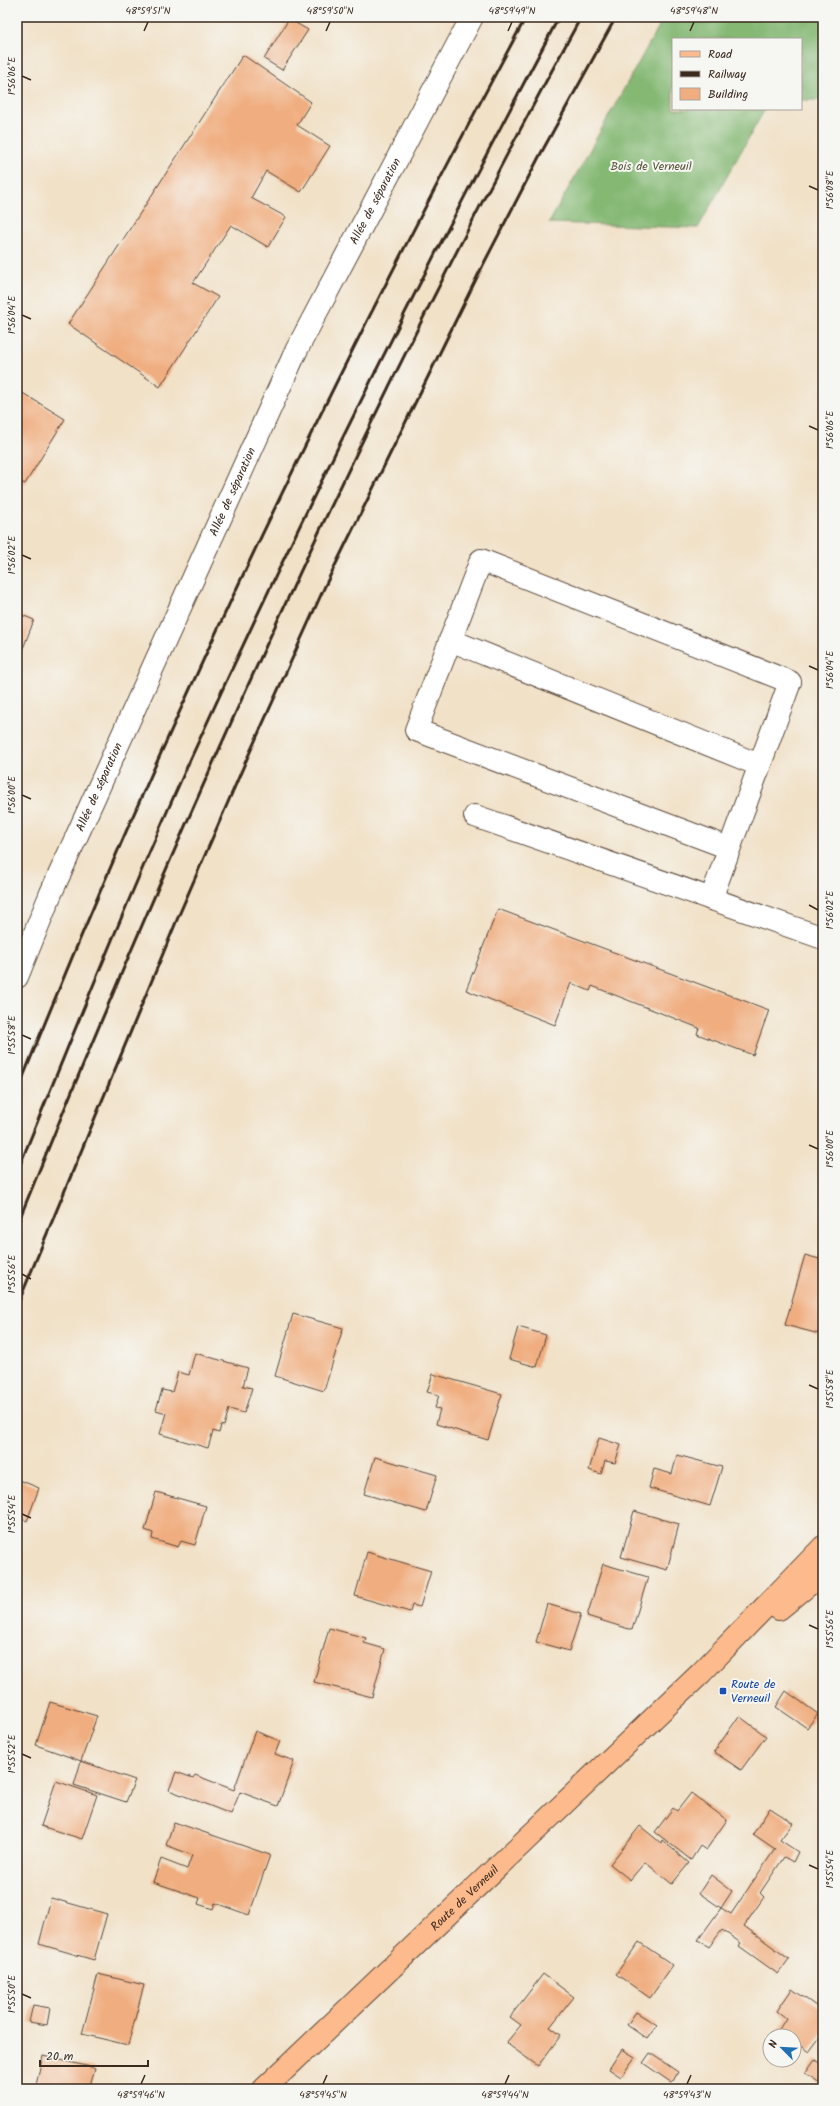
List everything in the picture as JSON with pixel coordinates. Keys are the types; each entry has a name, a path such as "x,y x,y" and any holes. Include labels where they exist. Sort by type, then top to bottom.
{"main road":[{"name":"Route de Verneuil","path":"264,2089 701,1673 823,1547"},
{"name":"Route de Verneuil","path":"701,1673 823,1573"}],"street":[{"name":"Allée de séparation","path":"17,977 54,886 296,351 472,17"},
{"path":"711,899 790,682 481,560 416,730 729,848"},
{"path":"450,640 759,766"},
{"path":"475,816 823,938"}],"green space":[{"name":"Bois de Verneuil","path":"664,17 823,17 823,100 802,100 802,38 672,38 672,110 764,110 698,228 549,223"}],"building":[{"path":"289,19 308,30 282,70 264,59"},
{"path":"243,55 311,102 297,125 330,146 301,192 266,171 251,198 286,217 268,247 231,225 193,283 218,297 160,387 68,324"},
{"path":"21,392 65,419 25,484 17,480 17,398"},
{"path":"17,613 34,620 17,664"},
{"path":"498,909 769,1010 753,1055 697,1034 699,1028 592,986 590,991 571,983 555,1025 466,990"},
{"path":"805,1255 823,1260 823,1335 785,1325"},
{"path":"293,1314 343,1328 324,1391 275,1376"},
{"path":"518,1327 546,1335 537,1367 509,1359"},
{"path":"195,1353 248,1368 243,1386 252,1388 244,1413 229,1409 224,1426 221,1425 219,1433 213,1431 208,1448 160,1434 166,1413 156,1410 162,1390 172,1392 178,1372 189,1375"},
{"path":"433,1374 502,1394 488,1440 436,1424 440,1409 435,1408 439,1395 427,1392"},
{"path":"599,1438 621,1445 615,1463 605,1461 601,1474 589,1470"},
{"path":"677,1455 722,1467 710,1506 649,1488 654,1469 672,1474"},
{"path":"375,1457 437,1475 426,1512 364,1494"},
{"path":"17,1479 39,1488 27,1521 17,1517"},
{"path":"156,1492 206,1506 195,1545 181,1541 178,1547 152,1539 153,1533 145,1530"},
{"path":"634,1511 679,1524 667,1570 621,1557"},
{"path":"367,1552 431,1571 420,1607 412,1605 410,1612 355,1596"},
{"path":"603,1564 648,1577 632,1630 587,1616"},
{"path":"547,1604 581,1614 569,1651 536,1642"},
{"path":"329,1628 366,1638 364,1643 385,1649 372,1697 314,1682"},
{"path":"786,1691 818,1714 807,1728 776,1707"},
{"path":"50,1702 97,1716 81,1761 36,1745"},
{"path":"739,1716 766,1736 741,1770 714,1752"},
{"path":"255,1731 280,1741 275,1754 294,1761 278,1806 240,1792 231,1814 169,1790 176,1772 193,1778 195,1775 234,1790"},
{"path":"81,1761 135,1780 126,1802 74,1785"},
{"path":"56,1781 97,1795 82,1839 41,1826"},
{"path":"691,1793 727,1820 706,1850 700,1846 691,1860 655,1832 673,1808 677,1811"},
{"path":"770,1808 793,1823 780,1840 798,1852 793,1862 784,1857 760,1893 764,1897 744,1926 789,1959 778,1974 739,1946 741,1943 722,1930 709,1947 698,1940 721,1908 731,1914 775,1849 753,1834"},
{"path":"174,1822 270,1855 249,1915 215,1903 213,1909 198,1904 200,1898 153,1882 161,1859 187,1869 192,1855 166,1845"},
{"path":"640,1826 661,1843 662,1840 689,1863 672,1884 645,1862 630,1880 610,1864"},
{"path":"711,1875 732,1891 721,1908 699,1893"},
{"path":"51,1898 107,1914 94,1960 39,1944"},
{"path":"639,1942 673,1965 650,1998 616,1974"},
{"path":"98,1974 144,1985 128,2045 82,2034"},
{"path":"543,1974 574,1997 550,2027 561,2035 538,2066 506,2043 521,2025 510,2017"},
{"path":"792,1989 823,2011 823,2033 809,2052 802,2047 802,2028 780,2028 786,2018 777,2011"},
{"path":"33,2005 50,2008 47,2025 29,2022"},
{"path":"636,2012 657,2025 647,2039 627,2025"},
{"path":"622,2049 635,2057 621,2077 609,2069"},
{"path":"650,2053 678,2072 672,2083 643,2063"},
{"path":"43,2056 95,2068 89,2089 35,2089"},
{"path":"815,2059 823,2065 823,2085 805,2073"}],"railway":[{"path":"17,1092 73,954 132,818 256,547 388,280 526,17"},
{"path":"17,1172 146,861 191,758 278,570 415,292 559,17"},
{"path":"17,1225 145,917 281,612 426,312 502,164 581,17"},
{"path":"17,1306 179,915 245,763 325,586 483,265 540,155 616,17"}],"place":[{"name":"Route de Verneuil","path":"723,1691"}]}
